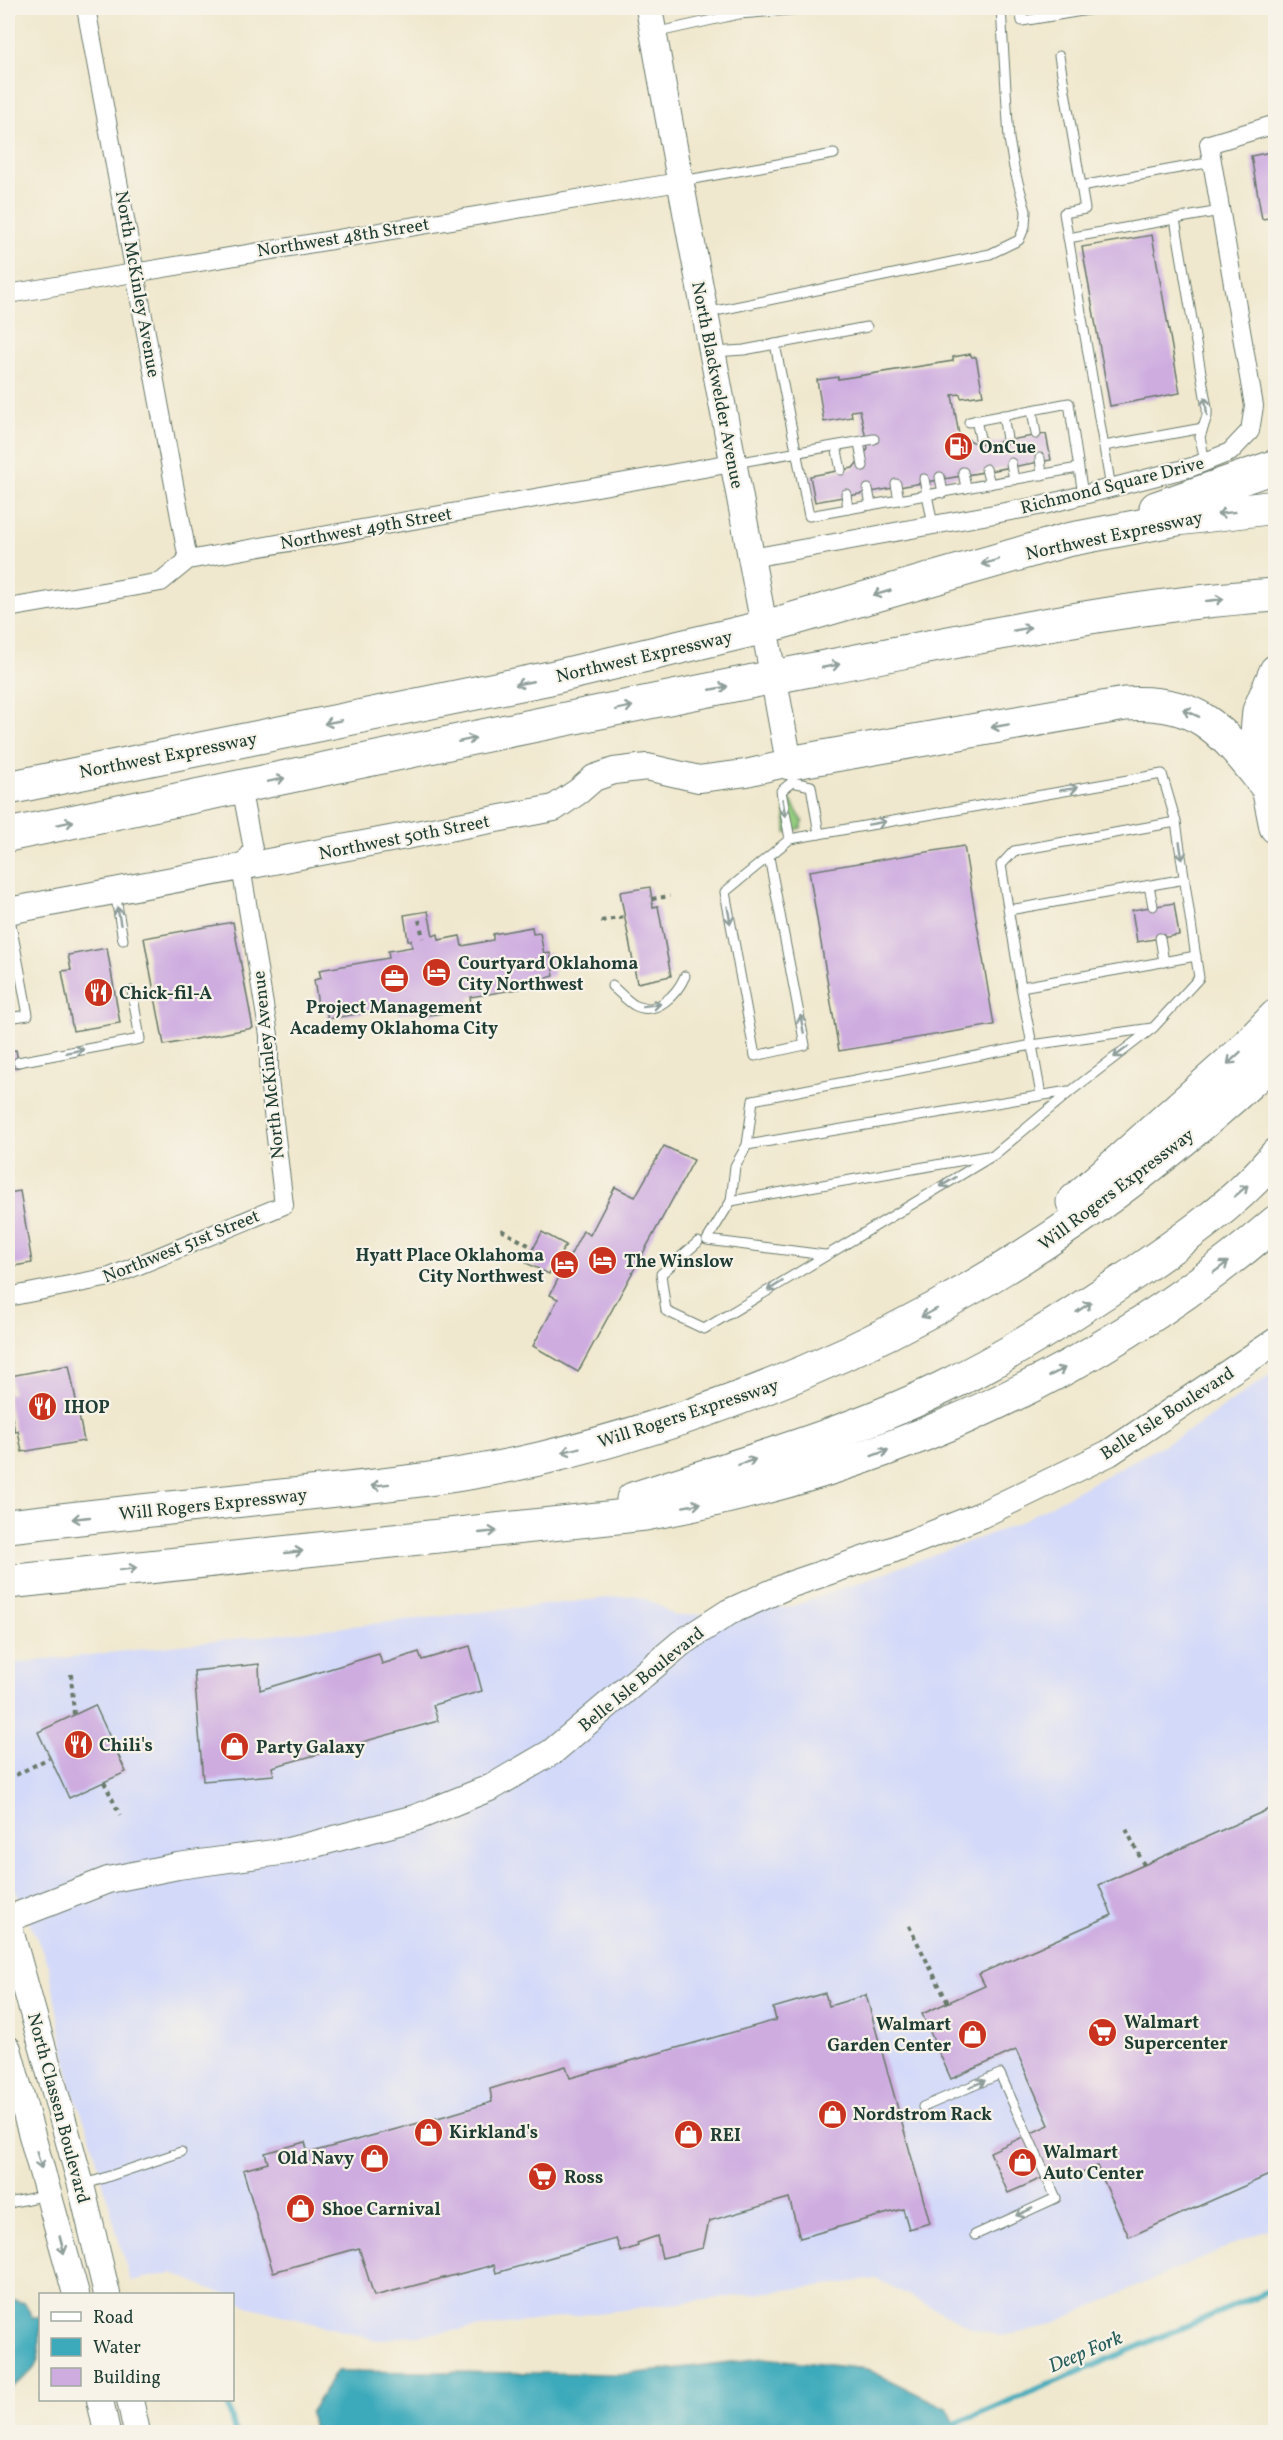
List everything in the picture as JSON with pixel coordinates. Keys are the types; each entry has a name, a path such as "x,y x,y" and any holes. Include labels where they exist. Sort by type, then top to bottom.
{"highway":[{"path":"1067,540 1275,466"},
{"name":"Northwest Expressway","path":"8,788 550,678 765,627 1067,540 1177,519 1275,507"},
{"path":"8,835 774,677 1096,615 1275,595"},
{"path":"1275,670 1259,711 1257,734 1275,827"},
{"path":"790,773 1125,704 1147,702 1181,708 1212,724 1224,734 1269,789"},
{"path":"980,1285 1238,1055 1275,1016"},
{"name":"Will Rogers Expressway","path":"8,1526 350,1489 476,1472 537,1459 655,1428 774,1386 886,1336 980,1285 1053,1239 1121,1190 1220,1110 1275,1058"},
{"path":"551,1525 825,1437 942,1388 1070,1316 1157,1258 1259,1175 1275,1155"},
{"path":"8,1582 645,1514 751,1492 816,1474 934,1433 1067,1368 1190,1291 1275,1222"}],"street":[{"name":"North McKinley Avenue","path":"86,8 188,560"},
{"name":"North Blackwelder Avenue","path":"649,8 679,182 765,627 790,773"},
{"path":"1212,162 1209,144 1275,124"},
{"name":"Richmond Square Drive","path":"752,558 1044,505 1205,462 1230,452 1250,431 1254,406 1212,162"},
{"name":"Northwest 48th Street","path":"8,294 679,182"},
{"name":"Northwest 49th Street","path":"8,608 160,582 188,560 732,463"},
{"name":"Northwest 50th Street","path":"8,911 554,808 594,778 614,771 647,767 699,779 746,773 790,773"},
{"name":"North McKinley Avenue","path":"241,787 253,849 242,867 269,1035 269,1079 284,1205"},
{"name":"Northwest 51st Street","path":"8,1297 110,1276 284,1205"},
{"name":"Belle Isle Boulevard","path":"8,1921 108,1880 178,1866 288,1851 415,1818 492,1787 552,1752 681,1643 729,1612 789,1585 892,1550 981,1515 1109,1453 1275,1341"},
{"name":"North Classen Boulevard","path":"8,1921 81,2185 107,2293"},
{"name":"North Classen Boulevard","path":"8,2049 14,2096 49,2195 75,2293"},
{"path":"49,2195 81,2185"},
{"path":"100,2401 107,2433"},
{"path":"130,2401 137,2433"}],"lane":[{"path":"653,33 739,14 815,8"},
{"path":"704,314 990,254 1019,240 1025,226 1026,211 1009,139 1001,8"},
{"path":"1020,8 1022,21 1101,8"},
{"path":"1059,56 1085,209 1064,213 1111,488"},
{"path":"679,182 834,154"},
{"path":"1081,186 1212,162"},
{"path":"1068,238 1220,211"},
{"path":"1175,219 1207,408 1200,444 1205,462"},
{"path":"711,352 744,350 867,327"},
{"path":"775,344 809,516 1078,468"},
{"path":"981,438 972,421 1069,403 1083,495"},
{"path":"1032,410 1036,434"},
{"path":"1003,415 1007,439"},
{"path":"1104,446 1203,428"},
{"path":"732,463 874,439"},
{"path":"859,442 863,466"},
{"path":"836,446 841,470"},
{"path":"1040,458 1042,475"},
{"path":"1011,463 1014,480"},
{"path":"987,468 990,484"},
{"path":"963,472 966,488"},
{"path":"940,477 943,493"},
{"path":"924,479 933,525"},
{"path":"896,484 899,500"},
{"path":"868,489 871,505"},
{"path":"846,494 848,509"},
{"path":"790,839 781,791 790,773 811,786 819,834"},
{"path":"698,1242 661,1274 666,1311 704,1329 994,1155 1071,1090 1153,1028 1199,978 1176,822 1162,774 790,839 725,892 757,1067"},
{"path":"1041,1095 1001,865 1014,851 1176,822"},
{"path":"755,1056 806,1045 769,857"},
{"path":"1009,910 1185,879"},
{"path":"1149,886 1154,906"},
{"path":"115,891 123,940"},
{"path":"8,911 28,1015 8,1018"},
{"path":"1160,938 1164,962"},
{"path":"1021,987 1196,956"},
{"path":"8,963 18,962"},
{"path":"612,986 635,1005 651,1008 662,1004 680,989 685,976"},
{"path":"18,1062 140,1039 132,991"},
{"path":"825,1255 707,1240 732,1201 735,1166 747,1145 753,1100 1032,1045 1153,1028"},
{"path":"747,1145 1071,1090"},
{"path":"732,1201 994,1155"},
{"path":"923,2107 1000,2074 1056,2198 975,2235"},
{"path":"81,2185 181,2152"},
{"path":"9,2203 49,2195"}],"path":[{"path":"652,899 670,896"},
{"path":"601,921 625,917"},
{"path":"419,920 423,938"},
{"path":"501,1230 534,1248"},
{"path":"71,1674 74,1715"},
{"path":"8,1779 49,1758"},
{"path":"104,1782 120,1815"},
{"path":"1126,1829 1144,1864"},
{"path":"909,1926 948,2003"}],"shaded area":[{"path":"1275,1371 1275,2226 1040,2329 1001,2336 972,2328 877,2279 377,2340 251,2307 234,2299 234,2293 221,2293 173,2273 130,2281 90,2135 71,2088 49,1966 8,1874 8,1664 634,1595 655,1603 675,1616 791,1607 1014,1525 1194,1428"}],"green space":[{"path":"789,797 803,822 801,828 786,833 785,799"}],"water":[{"path":"8,2299 25,2303 32,2317 39,2317 39,2355 32,2371 8,2390"},
{"path":"764,2358 867,2369 948,2409 959,2432 313,2432 310,2413 337,2371 629,2374"}],"building":[{"path":"1276,151 1276,217 1262,219 1251,156"},
{"path":"1152,235 1180,393 1110,406 1082,247"},
{"name":"OnCue","path":"970,354 976,357 983,395 961,398 960,394 952,395 959,435 979,445 1046,434 1051,460 815,502 810,476 853,468 868,449 860,410 851,411 852,417 824,422 817,380 838,377 838,379 953,361 953,357"},
{"path":"964,846 994,1025 839,1051 809,871"},
{"path":"650,887 653,907 658,906 671,976 637,983 620,892"},
{"path":"1174,903 1179,935 1137,942 1132,910"},
{"name":"Courtyard Oklahoma City Northwest","path":"428,911 433,936 438,934 439,940 460,936 462,946 493,940 493,934 532,927 533,934 540,933 544,954 550,953 554,976 542,979 543,985 470,997 471,1003 449,1007 450,1012 423,1016 422,1010 399,1014 398,1007 328,1019 326,1010 319,1011 314,980 321,978 319,970 389,958 388,951 412,947 411,940 408,940 404,915"},
{"path":"233,922 253,1028 164,1045 144,938"},
{"path":"107,948 120,1023 73,1031 62,971 71,970 68,955"},
{"path":"16,1050 19,1067 8,1069 8,1051"},
{"name":"The Winslow","path":"664,1146 694,1160 578,1372 533,1346 558,1299 550,1295 561,1273 552,1267 549,1274 526,1263 542,1232 566,1245 561,1253 569,1258 583,1231 590,1235 615,1187 635,1197"},
{"path":"20,1191 32,1263 8,1267 8,1193"},
{"name":"IHOP","path":"69,1365 84,1441 22,1452 8,1400 8,1394 13,1393 10,1376"},
{"path":"470,1646 482,1691 433,1705 438,1721 272,1767 274,1775 203,1781 194,1671 259,1664 260,1690 379,1654 382,1664 419,1652 422,1660"},
{"name":"Chili's","path":"95,1705 126,1772 69,1798 38,1732"},
{"name":"Walmart Supercenter","path":"1276,1806 1276,2172 1129,2237 1097,2166 1070,2179 1065,2168 1008,2193 990,2152 1049,2125 1016,2050 951,2079 922,2014 985,1986 979,1974 1112,1915 1099,1885"},
{"path":"825,1993 829,2006 866,1995 930,2223 909,2229 903,2209 800,2238 789,2198 709,2221 703,2248 662,2258 657,2236 621,2252 616,2239 496,2273 494,2265 374,2296 359,2248 273,2272 243,2170 268,2163 265,2153 305,2142 308,2153 452,2114 492,2102 490,2089 566,2066 570,2078 776,2020 773,2008"}],"waterway":[{"name":"Deep Fork","path":"950,2426 1276,2288"},
{"path":"227,2401 235,2432"}],"place":[{"name":"OnCue","path":"958,447"},
{"name":"Courtyard Oklahoma City Northwest","path":"437,973"},
{"name":"Project Management Academy Oklahoma City","path":"394,978"},
{"name":"Chick-fil-A","path":"98,993"},
{"name":"The Winslow","path":"603,1261"},
{"name":"Hyatt Place Oklahoma City Northwest","path":"565,1265"},
{"name":"IHOP","path":"43,1407"},
{"name":"Chili's","path":"78,1745"},
{"name":"Party Galaxy","path":"235,1747"},
{"name":"Walmart Supercenter","path":"1103,2032"},
{"name":"Walmart Garden Center","path":"972,2034"},
{"name":"Nordstrom Rack","path":"832,2114"},
{"name":"Kirkland's","path":"428,2132"},
{"name":"REI","path":"689,2135"},
{"name":"Old Navy","path":"375,2158"},
{"name":"Walmart Auto Center","path":"1022,2162"},
{"name":"Ross","path":"543,2177"},
{"name":"Shoe Carnival","path":"301,2209"}]}
